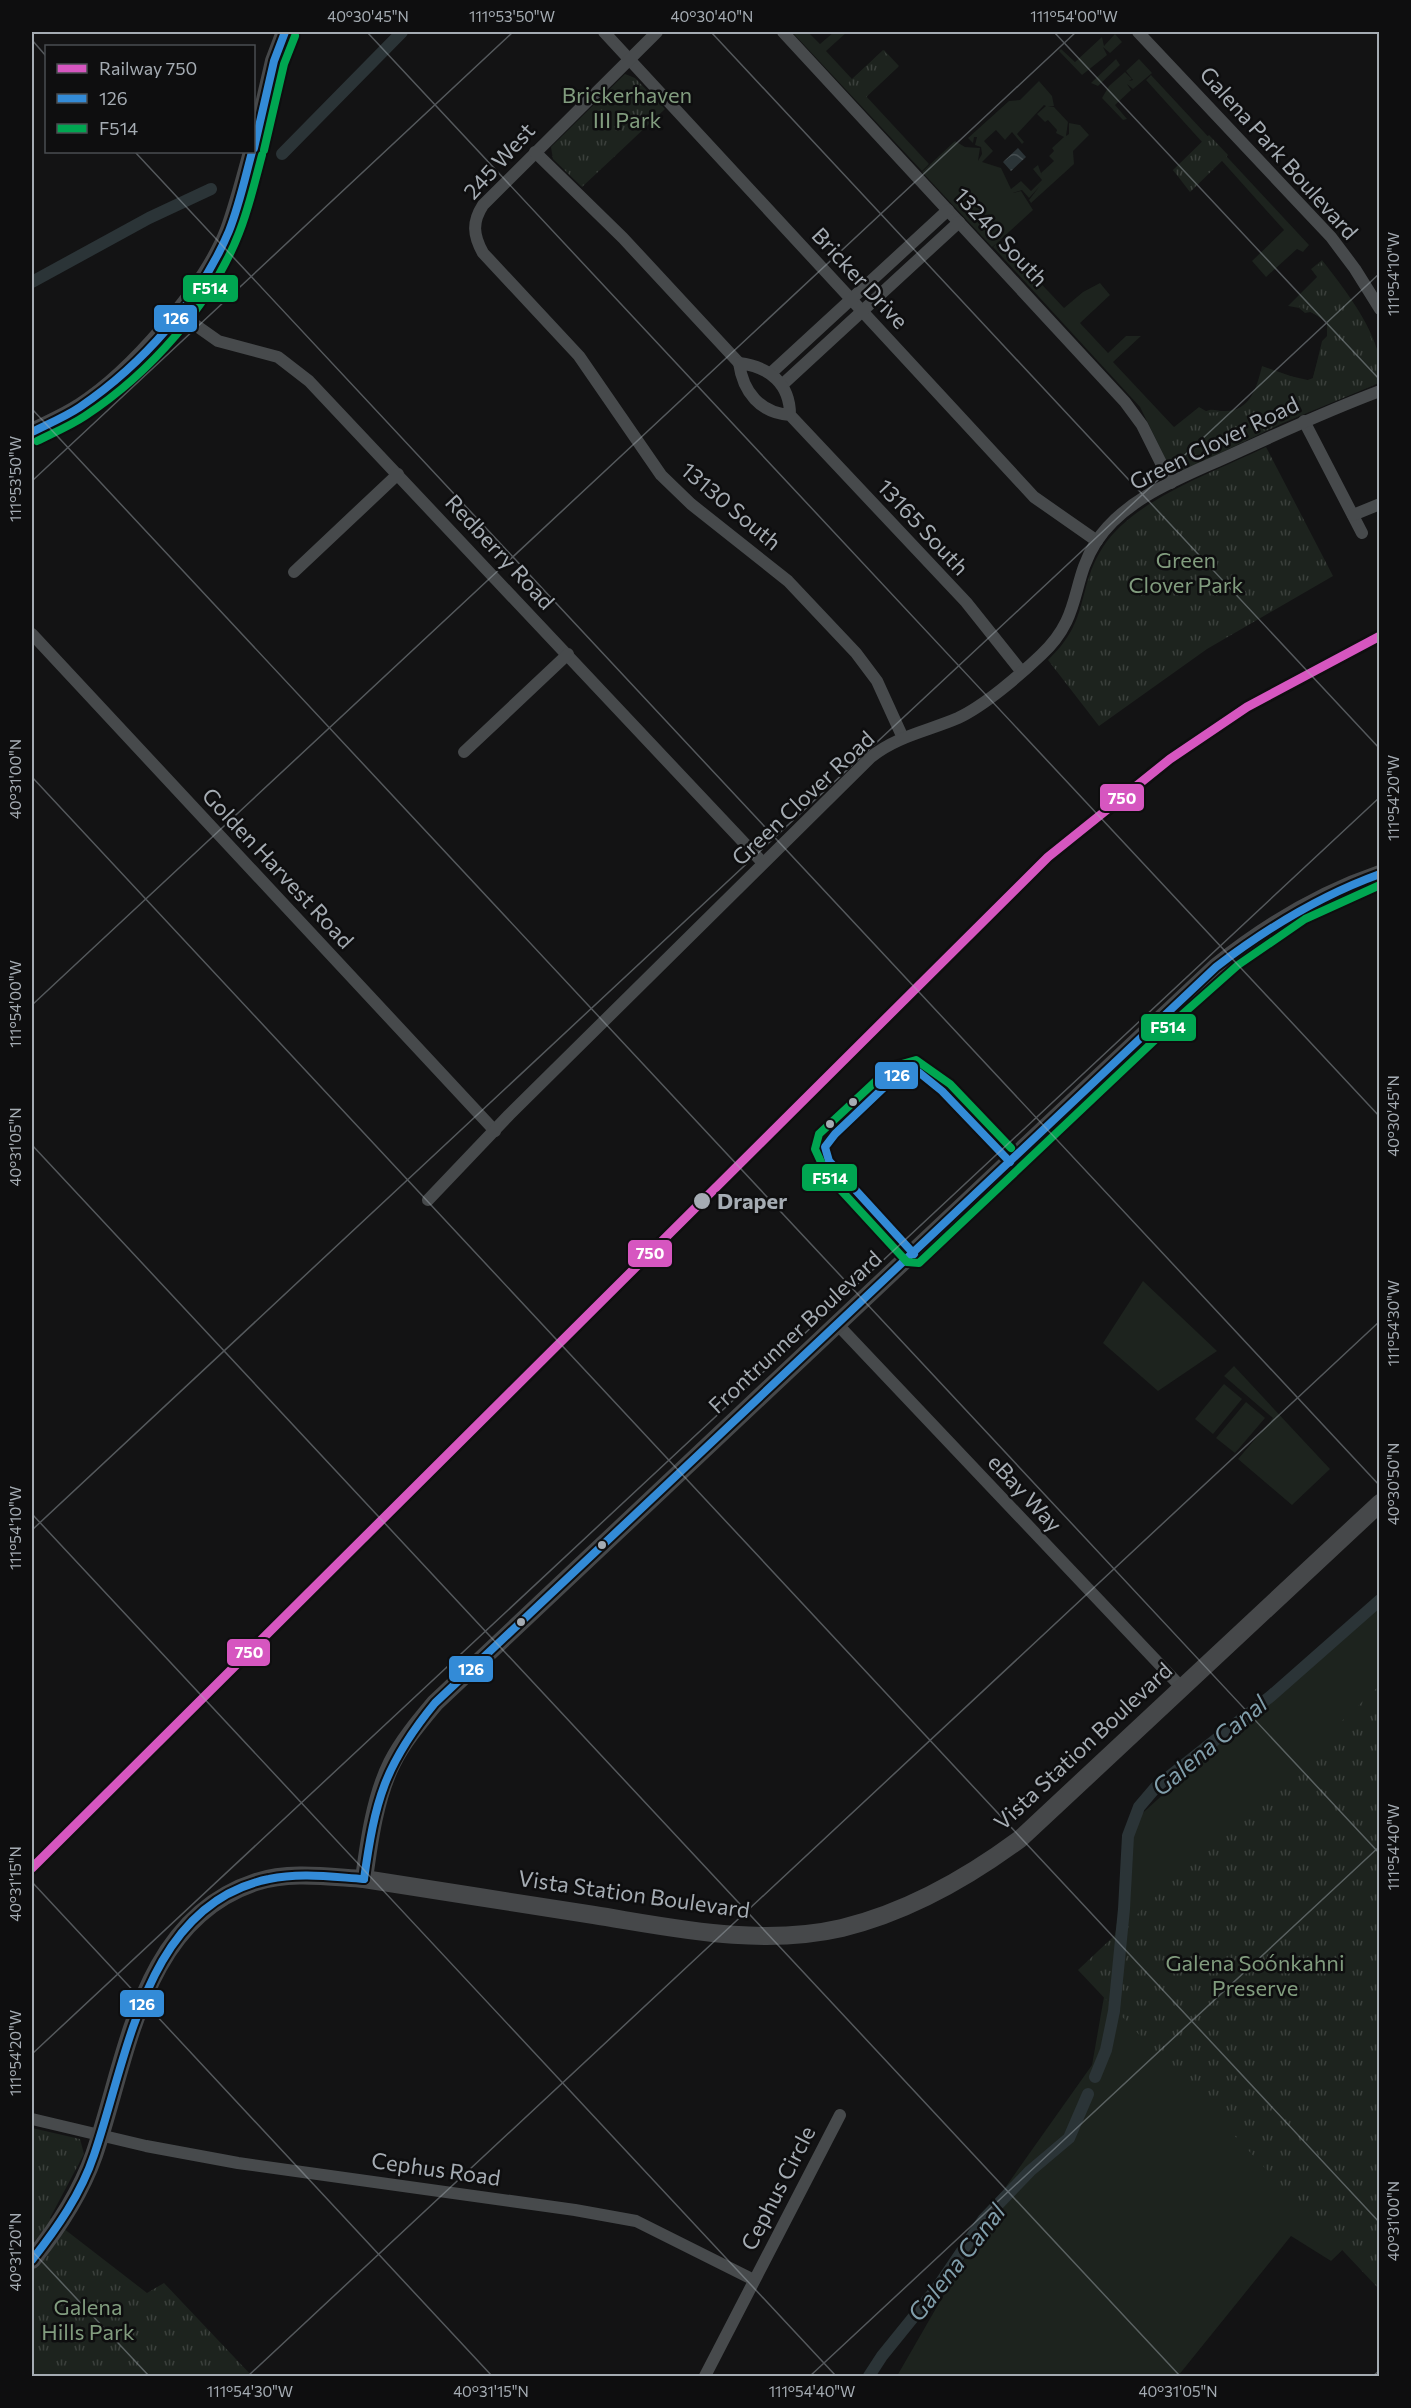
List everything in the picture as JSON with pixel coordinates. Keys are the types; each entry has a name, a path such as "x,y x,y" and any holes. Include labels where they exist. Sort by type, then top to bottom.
{"street":[{"path":"255,142 274,61 285,32"},
{"name":"Bricker Drive","path":"604,32 1034,497 1097,541"},
{"name":"245 West","path":"483,253 476,242 476,216 483,205 628,58 657,32"},
{"name":"13240 South","path":"783,32 1135,413 1171,483"},
{"name":"Galena Park Boulevard","path":"1138,32 1330,237 1355,269 1380,309"},
{"name":"13165 South","path":"535,152 623,238 739,363 744,386 757,402 771,412 790,416 966,602 1021,671"},
{"path":"32,432 81,407 135,364 177,312 200,282 228,232 252,153"},
{"path":"771,373 948,210"},
{"path":"782,385 959,222"},
{"name":"13130 South","path":"483,253 579,356 668,483 691,504 788,580 856,653 877,681 903,738"},
{"name":"Redberry Road","path":"177,312 218,341 265,352 299,371 763,863"},
{"path":"739,363 756,366 771,373 782,385 789,398 790,416"},
{"name":"Green Clover Road","path":"428,1200 871,757 903,738 960,717 1021,671 1059,637 1068,621 1084,570 1097,541 1128,509 1171,483 1304,421 1380,391"},
{"path":"1304,421 1362,533"},
{"path":"294,572 398,474"},
{"path":"1353,515 1380,504"},
{"name":"Golden Harvest Road","path":"32,634 495,1131"},
{"path":"464,752 568,654"},
{"name":"Frontrunner Boulevard","path":"364,1879 380,1800 392,1763 413,1729 435,1703 1216,967 1288,915 1329,894 1380,874"},
{"name":"eBay Way","path":"838,1325 1182,1688"},
{"name":"Vista Station Boulevard","path":"32,2260 59,2223 93,2158 133,2023 163,1959 179,1935 196,1917 218,1900 256,1882 289,1876 364,1879 714,1934 782,1934 841,1928 905,1908 936,1893 994,1858 1020,1839 1380,1503"},
{"name":"Cephus Circle","path":"705,2376 840,2115"},
{"name":"Cephus Road","path":"32,2120 146,2146 238,2163 575,2210 636,2221 754,2280"}],"green space":[{"path":"792,32 808,32 820,44 834,32 847,32 826,51 852,79 884,50 899,66 866,96 929,164 922,171"},
{"path":"1115,34 1122,42 1110,53 1103,47 1107,55 1082,75 1059,51 1061,49 1075,62 1102,37 1104,46"},
{"path":"883,50 898,67 862,101 847,84"},
{"path":"1116,59 1120,65 1098,86 1091,83"},
{"path":"1139,59 1152,73 1133,89 1127,84 1131,90 1115,105 1127,119 1123,120 1102,98 1109,86 1125,72 1132,79 1129,81 1133,80 1126,71"},
{"name":"Brickerhaven III Park","path":"625,74 635,78 665,109 582,187 553,159 551,147"},
{"path":"1151,75 1309,245 1303,252 1297,249 1266,277 1252,261 1284,230 1222,161 1180,176 1175,170 1202,142 1146,80"},
{"path":"1039,81 1052,96 1054,106 1048,106 1054,107 1068,122 1066,136 1069,134 1069,123 1080,125 1089,135 1073,151 1074,164 1031,203 1029,200 1039,187 1029,198 1022,190 1013,193 1021,191 1033,210 1000,240 1064,308 1083,292 1100,283 1110,295 1080,323 1108,353 1126,336 1141,336 1113,362 1174,427 1199,407 1206,411 1225,411 1241,407 1255,389 1262,366 1305,381 1313,378 1322,341 1327,336 1327,322 1311,312 1305,313 1299,308 1288,306 1317,277 1311,269 1322,260 1347,293 1369,329 1379,355 1379,383 1284,422 1185,470 1173,468 1166,460 1140,407 993,247 997,243 992,247 922,172 955,141 965,147 980,148 978,161 982,154 981,147 975,145 977,137 974,137 973,143 968,138 1009,101 1020,100","holes":["1044,105 1046,106 1037,114 1045,122 1048,120 1057,130 1056,133 1064,137 1052,148 1054,151 1049,156 1054,161 1041,173 1042,176 1038,165 1033,169 1042,180 1031,191 1021,181 1011,189 1001,168 982,162 993,151 984,141 996,130 1005,140 1012,132 1022,144 1024,142 1017,134"]},
{"path":"1209,135 1228,155 1190,192 1173,170"},
{"path":"1321,262 1356,310 1371,338 1379,366 1374,385 1283,423 1183,471 1173,467 1159,442 1199,408 1206,413 1236,411 1249,402 1258,390 1262,374 1275,381 1290,376 1312,381 1323,342 1328,337 1328,321 1293,303 1319,278 1313,270"},
{"name":"Green Clover Park","path":"1266,447 1333,576 1207,649 1099,726 1048,660 1071,631 1089,577 1103,547 1117,530 1155,501 1177,488"},
{"path":"1143,1281 1217,1351 1158,1391 1103,1343"},
{"path":"1234,1366 1330,1469 1292,1505 1238,1459 1273,1418 1224,1376"},
{"path":"1224,1384 1242,1399 1213,1434 1195,1419"},
{"path":"1246,1402 1265,1418 1235,1453 1216,1438"},
{"path":"1379,1601 1379,2215 1331,2261 1291,2236 1178,2376 897,2376 1007,2185 1092,2065 1135,1820 1372,1604"},
{"name":"Galena Soónkahni Preserve","path":"1379,1686 1379,2289 1078,1970"},
{"name":"Galena Hills Park","path":"32,2128 80,2139 84,2154 50,2218 147,2293 164,2283 252,2376 32,2376"}],"water":[{"path":"1018,148 1026,157 1011,171 1003,162"}],"waterway":[{"path":"282,154 402,32"},
{"path":"32,282 149,218 211,189"},
{"name":"Galena Canal","path":"1095,2077 1106,2050 1114,2011 1124,1909 1128,1836 1139,1807 1156,1787 1271,1696 1380,1600"},
{"name":"Galena Canal","path":"869,2376 882,2356 937,2288 983,2220 1030,2171 1069,2138 1088,2094"}],"rail line":[{"name":"750","path":"32,1868 1048,857 1170,759 1247,707 1380,636"}],"transit line":[{"name":"126","path":"255,144 274,61 285,32"},
{"name":"F514","path":"264,150 284,64 295,36"},
{"name":"126","path":"32,432 74,411 103,390 147,351 167,329 202,282 217,257 239,202 252,153"},
{"name":"F514","path":"37,441 79,420 109,399 132,380 176,336 212,286 227,260 249,204 262,155"},
{"name":"126","path":"364,1879 373,1827 384,1785 404,1746 435,1703 1216,967 1294,914 1336,892 1380,874"},
{"name":"F514","path":"1011,1148 950,1084 916,1060 891,1067 819,1134 815,1149 827,1175 907,1262 919,1263 1176,1020 1238,965 1305,919 1380,885"},
{"name":"126","path":"914,1254 829,1161 825,1147 835,1134 897,1075 916,1070 942,1091 1010,1162"},
{"name":"126","path":"32,2260 59,2223 89,2169 132,2031 148,1990 168,1951 194,1919 227,1894 269,1879 305,1875 364,1879"}],"place":[{"name":"Draper","path":"702,1201"}]}
